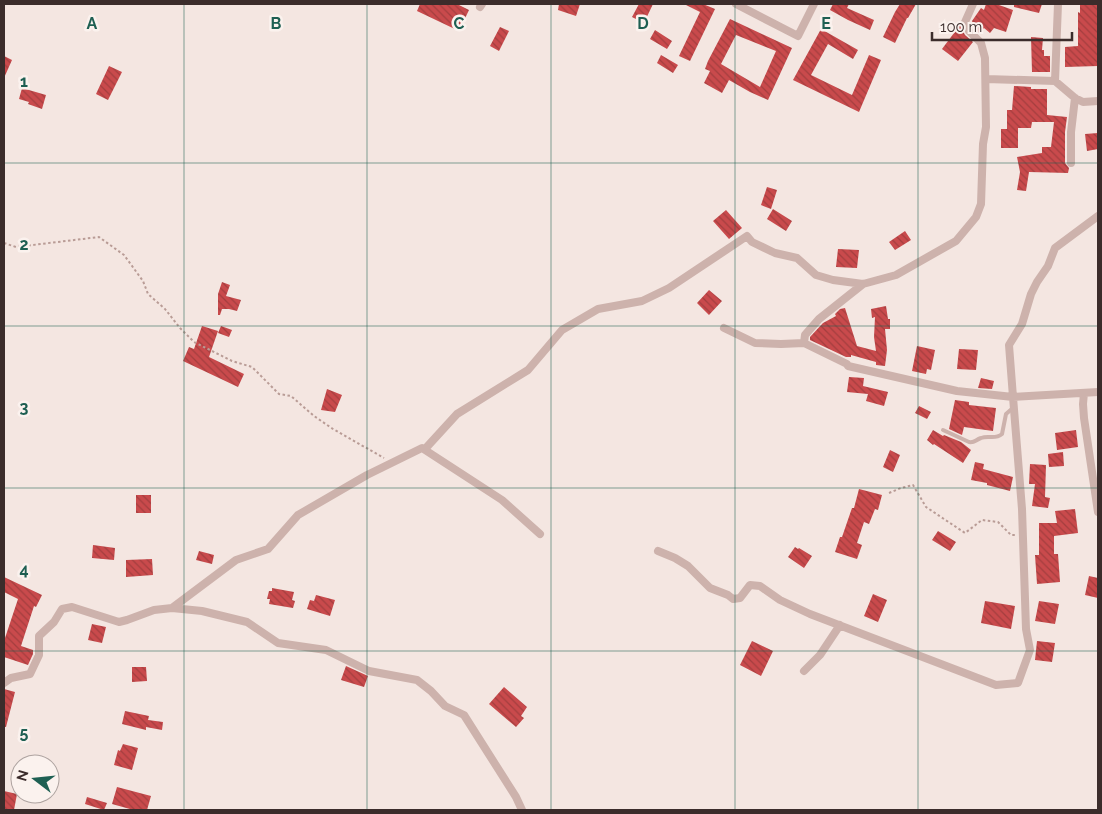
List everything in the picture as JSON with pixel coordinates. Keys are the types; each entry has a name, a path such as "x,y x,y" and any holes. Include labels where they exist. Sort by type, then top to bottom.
{"street":[{"path":"736,4 798,36 814,4"},
{"path":"425,449 457,414 528,370 562,330 598,309 642,301 669,288 747,236 752,242 775,253 797,258 816,275 833,280 863,284 896,275 956,241 976,217 981,204 982,194 983,144 986,127 986,58 982,43 969,31 965,22 973,4"},
{"path":"1055,81 1058,4"},
{"path":"986,79 1055,81 1074,98 1083,102 1098,101"},
{"path":"1071,163 1074,98"},
{"path":"658,551 676,558 688,566 710,588 733,599 740,598 750,585 760,586 780,600 996,685 1018,683 1030,650 1026,629 1022,509 1009,345 1022,324 1031,294 1048,266 1055,248 1098,216"},
{"path":"804,343 805,336 819,319 863,284"},
{"path":"724,328 755,344 804,343 848,366 957,391 1013,397 1098,392"},
{"path":"1084,393 1084,418 1098,512"},
{"path":"172,608 236,560 268,549 298,515 367,475 422,448 502,500 540,534"},
{"path":"4,683 11,678 30,674 39,655 39,636 54,622 62,610 72,607 119,622 154,610 172,608 202,611 247,622 278,643 326,650 369,671 417,680 445,706 464,715 516,797 522,810"},
{"path":"804,671 820,655 840,625"}],"lane":[{"path":"943,430 973,443 980,438 996,438 1004,430 1006,414 1014,407"}],"path":[{"path":"4,243 16,248 99,237 124,255 143,281 148,294 194,342 232,361 252,367 279,394 291,396 314,416 393,462"},
{"path":"889,493 913,485 926,507 965,533 982,520 998,522 1012,535 1023,536"}],"building":[{"path":"420,4 457,4 469,10 459,31 417,11"},
{"path":"559,4 580,4 576,16 558,10"},
{"path":"639,4 653,4 644,23 632,17"},
{"path":"684,4 703,4 715,9 690,61 679,56 700,12"},
{"path":"833,4 849,4 847,8 874,20 870,30 830,10"},
{"path":"900,4 916,4 895,43 883,37"},
{"path":"986,4 999,4 1013,10 1006,32 994,28 990,33 984,28 979,33 974,28 972,21 981,8 984,10"},
{"path":"1014,4 1042,4 1039,13 1014,7"},
{"path":"1080,4 1098,5 1098,66 1065,67 1065,47 1078,46 1078,12 1080,13"},
{"path":"730,19 792,48 768,100 729,80 722,93 704,83 710,71 705,69","holes":["736,35 776,51 760,87 721,64"]},
{"path":"960,25 965,35 973,42 958,61 942,49"},
{"path":"500,27 509,31 499,51 490,46"},
{"path":"821,29 858,50 853,59 828,44 811,75 852,95 869,55 881,60 859,112 793,80"},
{"path":"655,30 672,41 667,49 650,39"},
{"path":"1031,37 1043,38 1042,50 1044,50 1044,56 1050,56 1050,72 1032,72"},
{"path":"661,55 678,65 673,73 657,63"},
{"path":"4,56 12,60 4,78"},
{"path":"109,66 122,72 108,100 96,94"},
{"path":"1014,86 1047,89 1047,115 1067,117 1065,163 1069,168 1068,173 1029,172 1026,191 1017,190 1020,172 1017,157 1042,153 1042,147 1051,147 1054,122 1032,122 1031,128 1018,128 1018,148 1001,148 1001,129 1007,129 1007,110 1012,110"},
{"path":"22,88 46,95 42,109 19,99"},
{"path":"1098,133 1098,149 1087,151 1085,134"},
{"path":"767,187 777,190 771,209 761,205"},
{"path":"773,209 792,221 786,231 767,219"},
{"path":"726,210 742,228 729,239 713,221"},
{"path":"905,231 911,240 895,250 889,242"},
{"path":"838,249 859,250 857,268 836,267"},
{"path":"222,282 230,285 226,296 241,300 237,311 222,309 220,315 218,315 218,294"},
{"path":"709,290 722,301 709,315 697,303"},
{"path":"886,306 888,319 890,319 890,329 885,329 887,350 885,366 876,365 876,362 851,355 851,357 846,357 810,340 810,337 823,323 836,316 835,314 840,309 845,308 857,346 876,351 874,337 875,317 872,318 871,309"},
{"path":"202,326 218,331 209,357 244,374 238,387 183,361 189,347 194,349"},
{"path":"221,326 232,330 229,337 218,333"},
{"path":"917,346 935,350 931,370 927,369 926,374 912,371"},
{"path":"959,349 978,350 976,370 957,369"},
{"path":"849,377 864,378 863,386 888,392 884,406 866,401 868,394 847,392"},
{"path":"981,378 994,381 992,389 978,388"},
{"path":"327,389 342,395 335,412 321,410"},
{"path":"955,400 969,402 969,405 996,408 993,431 964,427 962,435 949,429"},
{"path":"919,406 931,412 927,419 915,413"},
{"path":"933,430 943,436 961,442 971,450 963,463 927,440"},
{"path":"1076,430 1078,447 1057,450 1055,433"},
{"path":"890,450 900,455 893,472 883,467"},
{"path":"1063,452 1064,466 1049,467 1048,454"},
{"path":"975,462 984,464 983,469 1013,477 1010,491 971,480"},
{"path":"1030,464 1046,465 1045,497 1050,498 1048,508 1032,506 1035,484 1029,484"},
{"path":"859,489 882,495 878,510 875,509 869,524 864,522 857,543 862,545 857,559 835,552 852,508 854,508"},
{"path":"136,495 151,495 151,513 136,513"},
{"path":"1075,509 1078,533 1054,536 1054,554 1058,554 1060,582 1037,584 1035,555 1039,555 1039,523 1057,523 1055,511"},
{"path":"938,531 956,542 950,551 932,540"},
{"path":"93,545 115,548 114,560 92,558"},
{"path":"795,547 812,556 804,568 788,557"},
{"path":"199,551 214,555 212,564 196,560"},
{"path":"152,559 153,575 126,577 126,560"},
{"path":"1089,576 1098,578 1098,598 1085,595"},
{"path":"4,577 42,595 36,607 34,606 21,646 33,650 28,665 4,657 4,641 18,599 4,592"},
{"path":"272,588 294,592 292,600 295,601 293,608 269,604 270,599 267,599"},
{"path":"873,594 887,600 878,622 864,616"},
{"path":"316,595 335,600 330,616 307,609 310,600 314,601"},
{"path":"985,601 1015,606 1011,629 981,623"},
{"path":"1039,601 1059,604 1055,624 1035,621"},
{"path":"92,624 106,627 102,643 88,640"},
{"path":"752,641 773,651 761,676 740,665"},
{"path":"1037,641 1055,643 1052,662 1035,660"},
{"path":"346,666 368,676 364,687 341,680"},
{"path":"132,667 146,667 147,681 132,682"},
{"path":"504,687 527,707 521,716 524,718 516,727 489,704"},
{"path":"4,689 15,692 6,727 4,727"},
{"path":"125,711 149,716 148,720 163,722 162,730 146,727 146,730 122,724"},
{"path":"123,744 138,748 132,770 114,765 118,750 120,751"},
{"path":"117,787 151,796 147,810 129,810 112,804"},
{"path":"4,791 10,792 10,804 15,804 14,810 4,810"},
{"path":"87,797 107,803 104,810 85,804"}]}
